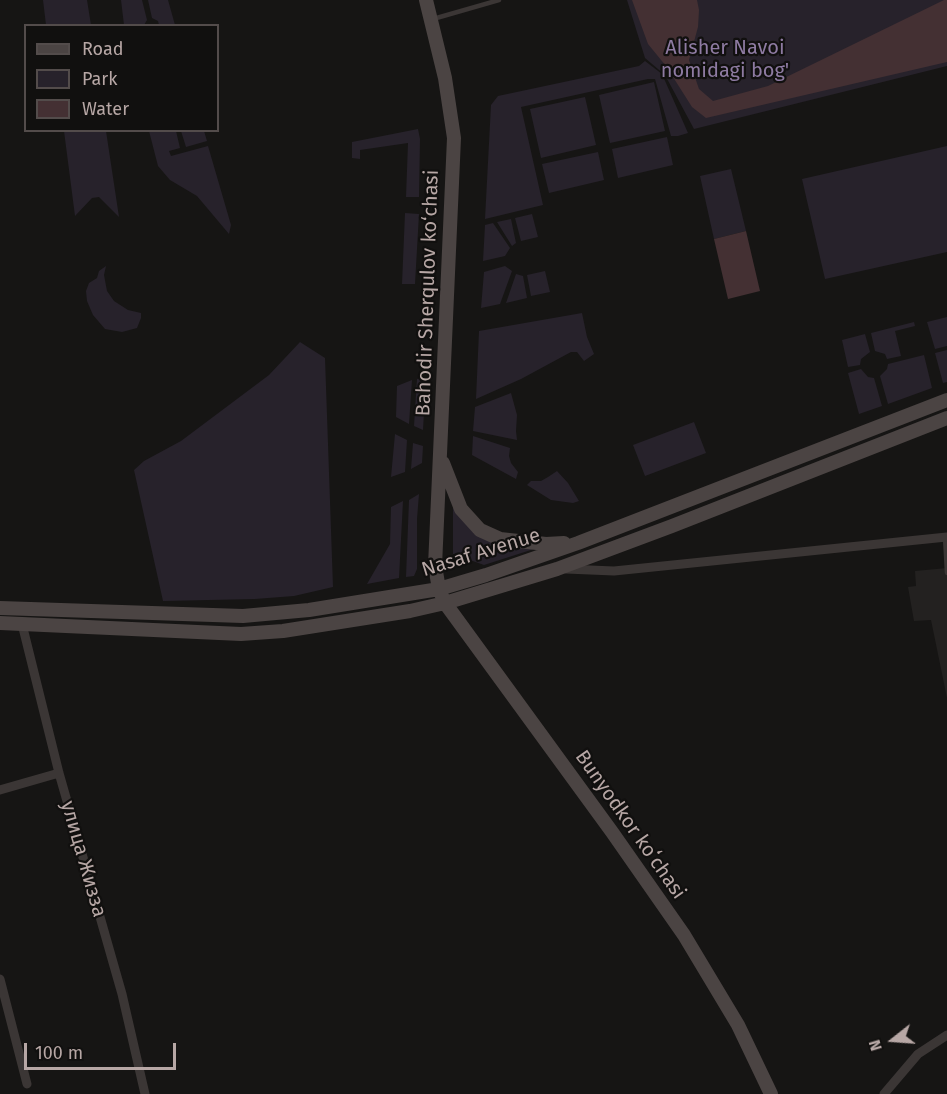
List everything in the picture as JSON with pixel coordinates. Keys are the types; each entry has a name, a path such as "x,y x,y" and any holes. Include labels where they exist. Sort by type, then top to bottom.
{"main road":[{"name":"Bahodir Sherqulov ko‘chasi","path":"426,0 445,78 454,138 435,566 439,589"},
{"name":"Nasaf Avenue","path":"0,608 243,616 309,610 439,589 578,543 947,400"},
{"name":"Nasaf Avenue","path":"0,622 241,634 306,628 445,603 557,568 672,526 947,418"},
{"path":"441,457 461,509 480,530 500,539 546,544 578,543"},
{"name":"Bunyodkor koʻchasi","path":"439,589 445,603 684,935 738,1025 771,1094"}],"street":[{"path":"557,568 614,571 946,537"},
{"name":"улица Жизза","path":"22,624 59,773 122,994 145,1094"},
{"path":"0,790 59,773"},
{"path":"0,979 27,1084"},
{"path":"884,1094 918,1054 947,1035"}],"lane":[{"path":"431,20 499,0"},
{"path":"946,537 947,573"}],"shaded area":[{"path":"947,568 947,698 931,620 914,621 908,587 916,586 915,571"}],"green space":[{"path":"43,0 87,0 91,24 46,24"},
{"path":"121,0 142,0 147,20 145,24 124,24"},
{"path":"148,0 168,0 175,24 159,24 152,18"},
{"name":"Alisher Navoi nomidagi bog'","path":"627,0 947,0 947,66 694,129 665,75 645,58"},
{"path":"645,61 662,74 688,133 671,136 655,79 521,107 543,205 485,219 491,105 498,96 639,66"},
{"path":"654,82 665,131 610,143 599,95"},
{"path":"585,97 596,145 541,158 530,109"},
{"path":"418,129 420,139 419,197 406,197 408,143 360,150 360,159 352,158 352,142"},
{"path":"64,132 106,132 119,217 99,197 92,198 75,216"},
{"path":"149,132 176,132 180,148 169,151 171,156 208,146 231,225 229,234 197,196 170,180 158,166"},
{"path":"181,132 204,132 207,141 186,147"},
{"path":"667,137 673,165 618,178 612,149"},
{"path":"947,146 947,252 825,279 802,179"},
{"path":"598,152 604,180 549,193 542,164"},
{"path":"731,169 746,231 714,239 700,176"},
{"path":"405,213 419,214 415,284 402,284"},
{"path":"532,214 538,237 521,241 515,218"},
{"path":"511,219 516,243 512,246 497,222"},
{"path":"493,223 510,248 505,256 483,261 485,225"},
{"path":"106,266 104,275 107,291 114,301 128,310 141,313 137,328 122,332 105,329 93,315 87,301 86,291 89,283 97,278 99,271"},
{"path":"505,266 512,271 500,304 481,308 484,272"},
{"path":"545,271 550,292 531,296 527,275"},
{"path":"516,274 523,276 527,298 506,303"},
{"path":"582,313 587,337 594,354 584,361 577,352 571,352 521,379 476,399 479,331"},
{"path":"947,317 947,346 935,349 927,322"},
{"path":"914,322 915,326 895,331 901,356 887,359 885,354 875,351 871,333"},
{"path":"865,334 870,352 861,359 860,365 848,367 842,340"},
{"path":"300,342 325,358 333,587 294,596 163,601 134,470 144,461 181,441 269,375"},
{"path":"947,350 947,382 943,383 935,353"},
{"path":"924,355 932,388 888,404 880,376 887,369 888,364"},
{"path":"861,369 868,377 874,378 882,406 859,414 848,373"},
{"path":"426,377 423,430 414,426 417,379"},
{"path":"412,380 409,424 396,417 397,386"},
{"path":"511,393 517,415 517,440 473,431 475,407"},
{"path":"694,422 706,453 645,476 633,445"},
{"path":"395,434 407,440 405,472 391,477"},
{"path":"473,436 510,448 511,463 518,472 516,479 472,455"},
{"path":"413,443 423,446 422,463 411,469"},
{"path":"557,471 579,501 573,503 551,500 527,485 531,481 541,481"},
{"path":"419,494 417,569 414,576 406,577 409,500"},
{"path":"403,501 399,578 367,584 390,544 391,507"},
{"path":"453,503 464,520 534,549 484,565 453,554"}],"water":[{"path":"632,0 697,0 698,27 689,60 699,89 713,101 768,86 944,0 947,0 947,62 706,118 692,107 666,66 648,44"},
{"path":"746,231 760,291 728,299 714,239"}]}
